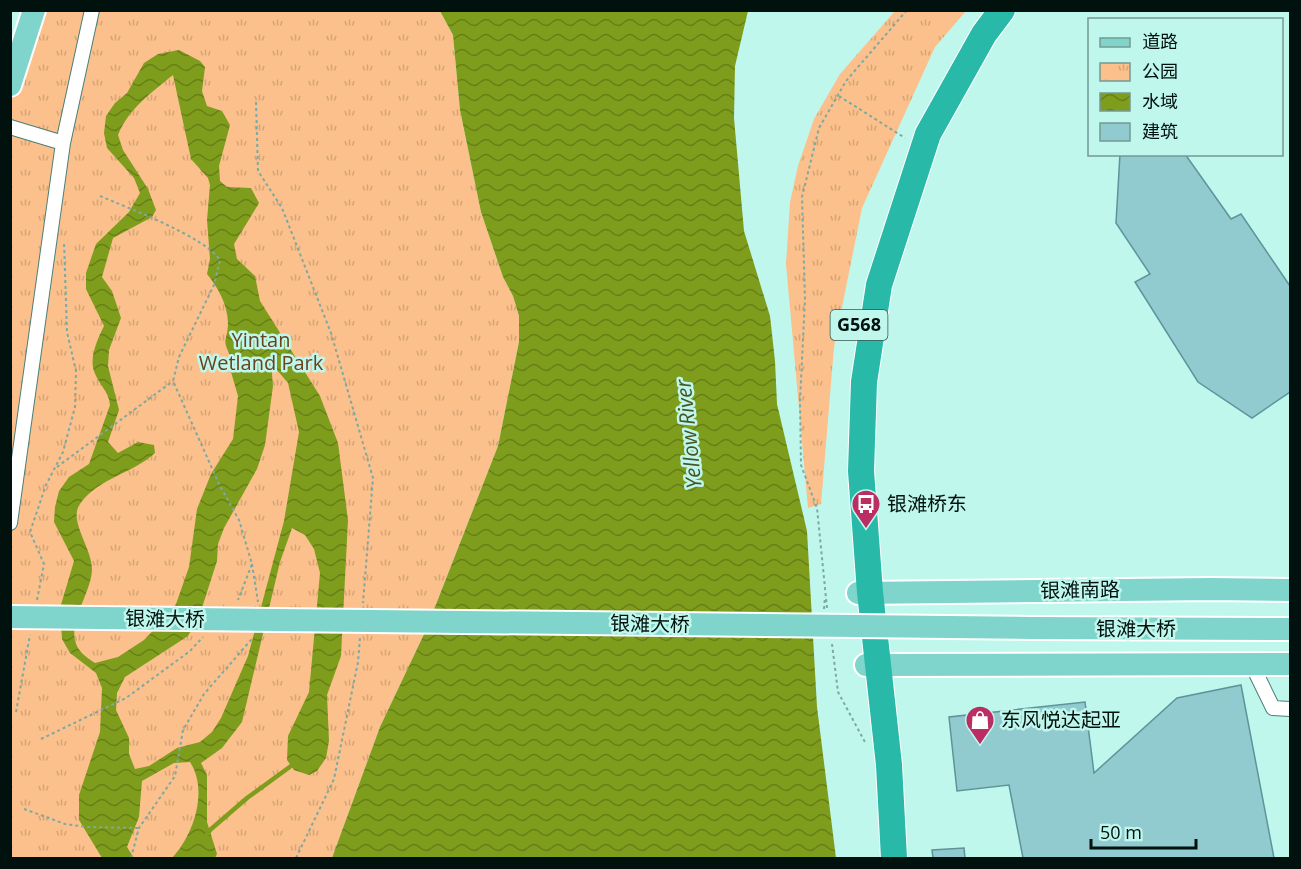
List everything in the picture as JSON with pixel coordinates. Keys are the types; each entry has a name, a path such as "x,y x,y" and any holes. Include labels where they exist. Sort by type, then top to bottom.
{"highway":[{"name":"G568","path":"882,858 872,665 848,471 848,372 868,283 915,127 986,10"},
{"name":"G568","path":"864,593 861,471 864,382 879,285 928,134 984,34 1002,10"},
{"name":"G568","path":"872,665 889,765 894,858"}],"main road":[{"path":"10,85 34,10"},
{"name":"银滩南路","path":"864,593 1290,590"},
{"name":"银滩大桥","path":"10,603 1032,615 1290,615"},
{"name":"银滩大桥","path":"10,617 1290,629"},
{"path":"872,665 1290,664"}],"street":[{"path":"10,523 63,143 92,10"},
{"path":"10,127 63,143"},
{"path":"1252,665 1273,708 1290,709"}],"path":[{"path":"828,614 817,508 801,465 800,401 805,299 802,197 819,128 846,81 907,10"},
{"path":"838,95 910,141"},
{"path":"256,102 258,171 282,208 331,333 373,478 363,604"},
{"path":"100,196 175,228 215,253 220,260 214,285 179,357 173,381 219,484 239,520 252,564 259,599 257,609"},
{"path":"35,607 44,564 30,532 46,485 63,452 75,407 76,371 68,332 64,236"},
{"path":"55,468 173,381"},
{"path":"238,601 252,564"},
{"path":"296,858 334,779 358,662 361,627"},
{"path":"16,712 31,629"},
{"path":"131,858 139,828 176,776 183,730 204,694 251,640 253,630"},
{"path":"41,739 126,698 190,651 206,634"},
{"path":"831,638 837,692 878,766"},
{"path":"24,809 65,824 87,827 139,828"}],"green space":[{"name":"Yintan Wetland Park","path":"34,11 440,11 453,35 460,110 481,212 519,316 519,342 498,446 426,630 380,727 332,858 11,858 10,85"},
{"path":"895,11 966,11 935,47 862,208 834,347 821,504 808,508 786,264 790,202 798,166 814,119 840,74"}],"water":[{"name":"Yellow River","path":"440,11 748,11 735,66 734,118 744,231 770,316 777,404 807,531 817,707 836,858 332,858 380,727 426,630 498,446 519,342 519,316 481,212 460,110 453,35"},
{"path":"179,50 200,61 205,67 202,91 207,106 222,111 230,125 219,166 220,181 227,187 251,188 259,203 234,244 237,259 255,276 260,301 320,396 338,443 348,520 341,656 327,695 329,741 326,758 317,771 309,775 294,770 287,760 288,736 309,692 320,573 314,549 305,535 292,528 280,562 242,722 222,748 201,763 207,775 207,822 217,854 215,858 172,858 186,838 196,813 198,786 196,774 190,762 174,763 142,781 139,817 127,847 134,858 102,858 79,820 79,795 100,732 102,688 96,673 70,653 62,639 60,608 74,561 54,522 55,507 59,491 69,477 89,464 110,405 93,366 95,348 104,326 86,289 86,273 96,244 129,212 140,193 134,178 107,148 104,133 106,116 115,103 127,93 144,63 158,54","holes":["173,75 191,159 208,178 210,185 207,220 210,259 207,274 226,308 228,328 225,343 232,359 229,365 238,396 233,439 211,474 197,509 189,567 176,604 144,640 118,657 95,663 80,651 74,632 92,569 79,526 77,511 87,495 96,488 155,453 154,445 138,442 118,453 108,442 119,410 108,366 109,350 121,318 112,291 102,277 113,238 152,217 156,210 148,189 123,150 118,135 134,109","271,363 288,383 299,432 284,521 248,656 221,718 212,732 200,742 177,748 149,766 135,769 129,754 129,738 116,710 117,693 125,677 188,636 200,614 217,561 218,544 224,528 257,469 265,445 273,386"]}],"building":[{"path":"1120,156 1186,156 1231,219 1241,214 1290,286 1290,392 1252,418 1198,382 1135,282 1150,274 1116,223"},
{"path":"1241,685 1274,858 1023,858 1009,785 957,791 949,717 1085,702 1094,773 1177,698"},
{"path":"964,848 965,858 933,858 932,850"}],"waterway":[{"path":"207,835 247,798 291,766"}],"place":[{"name":"银滩桥东","path":"866,530"},
{"name":"东风悦达起亚","path":"980,746"}]}
